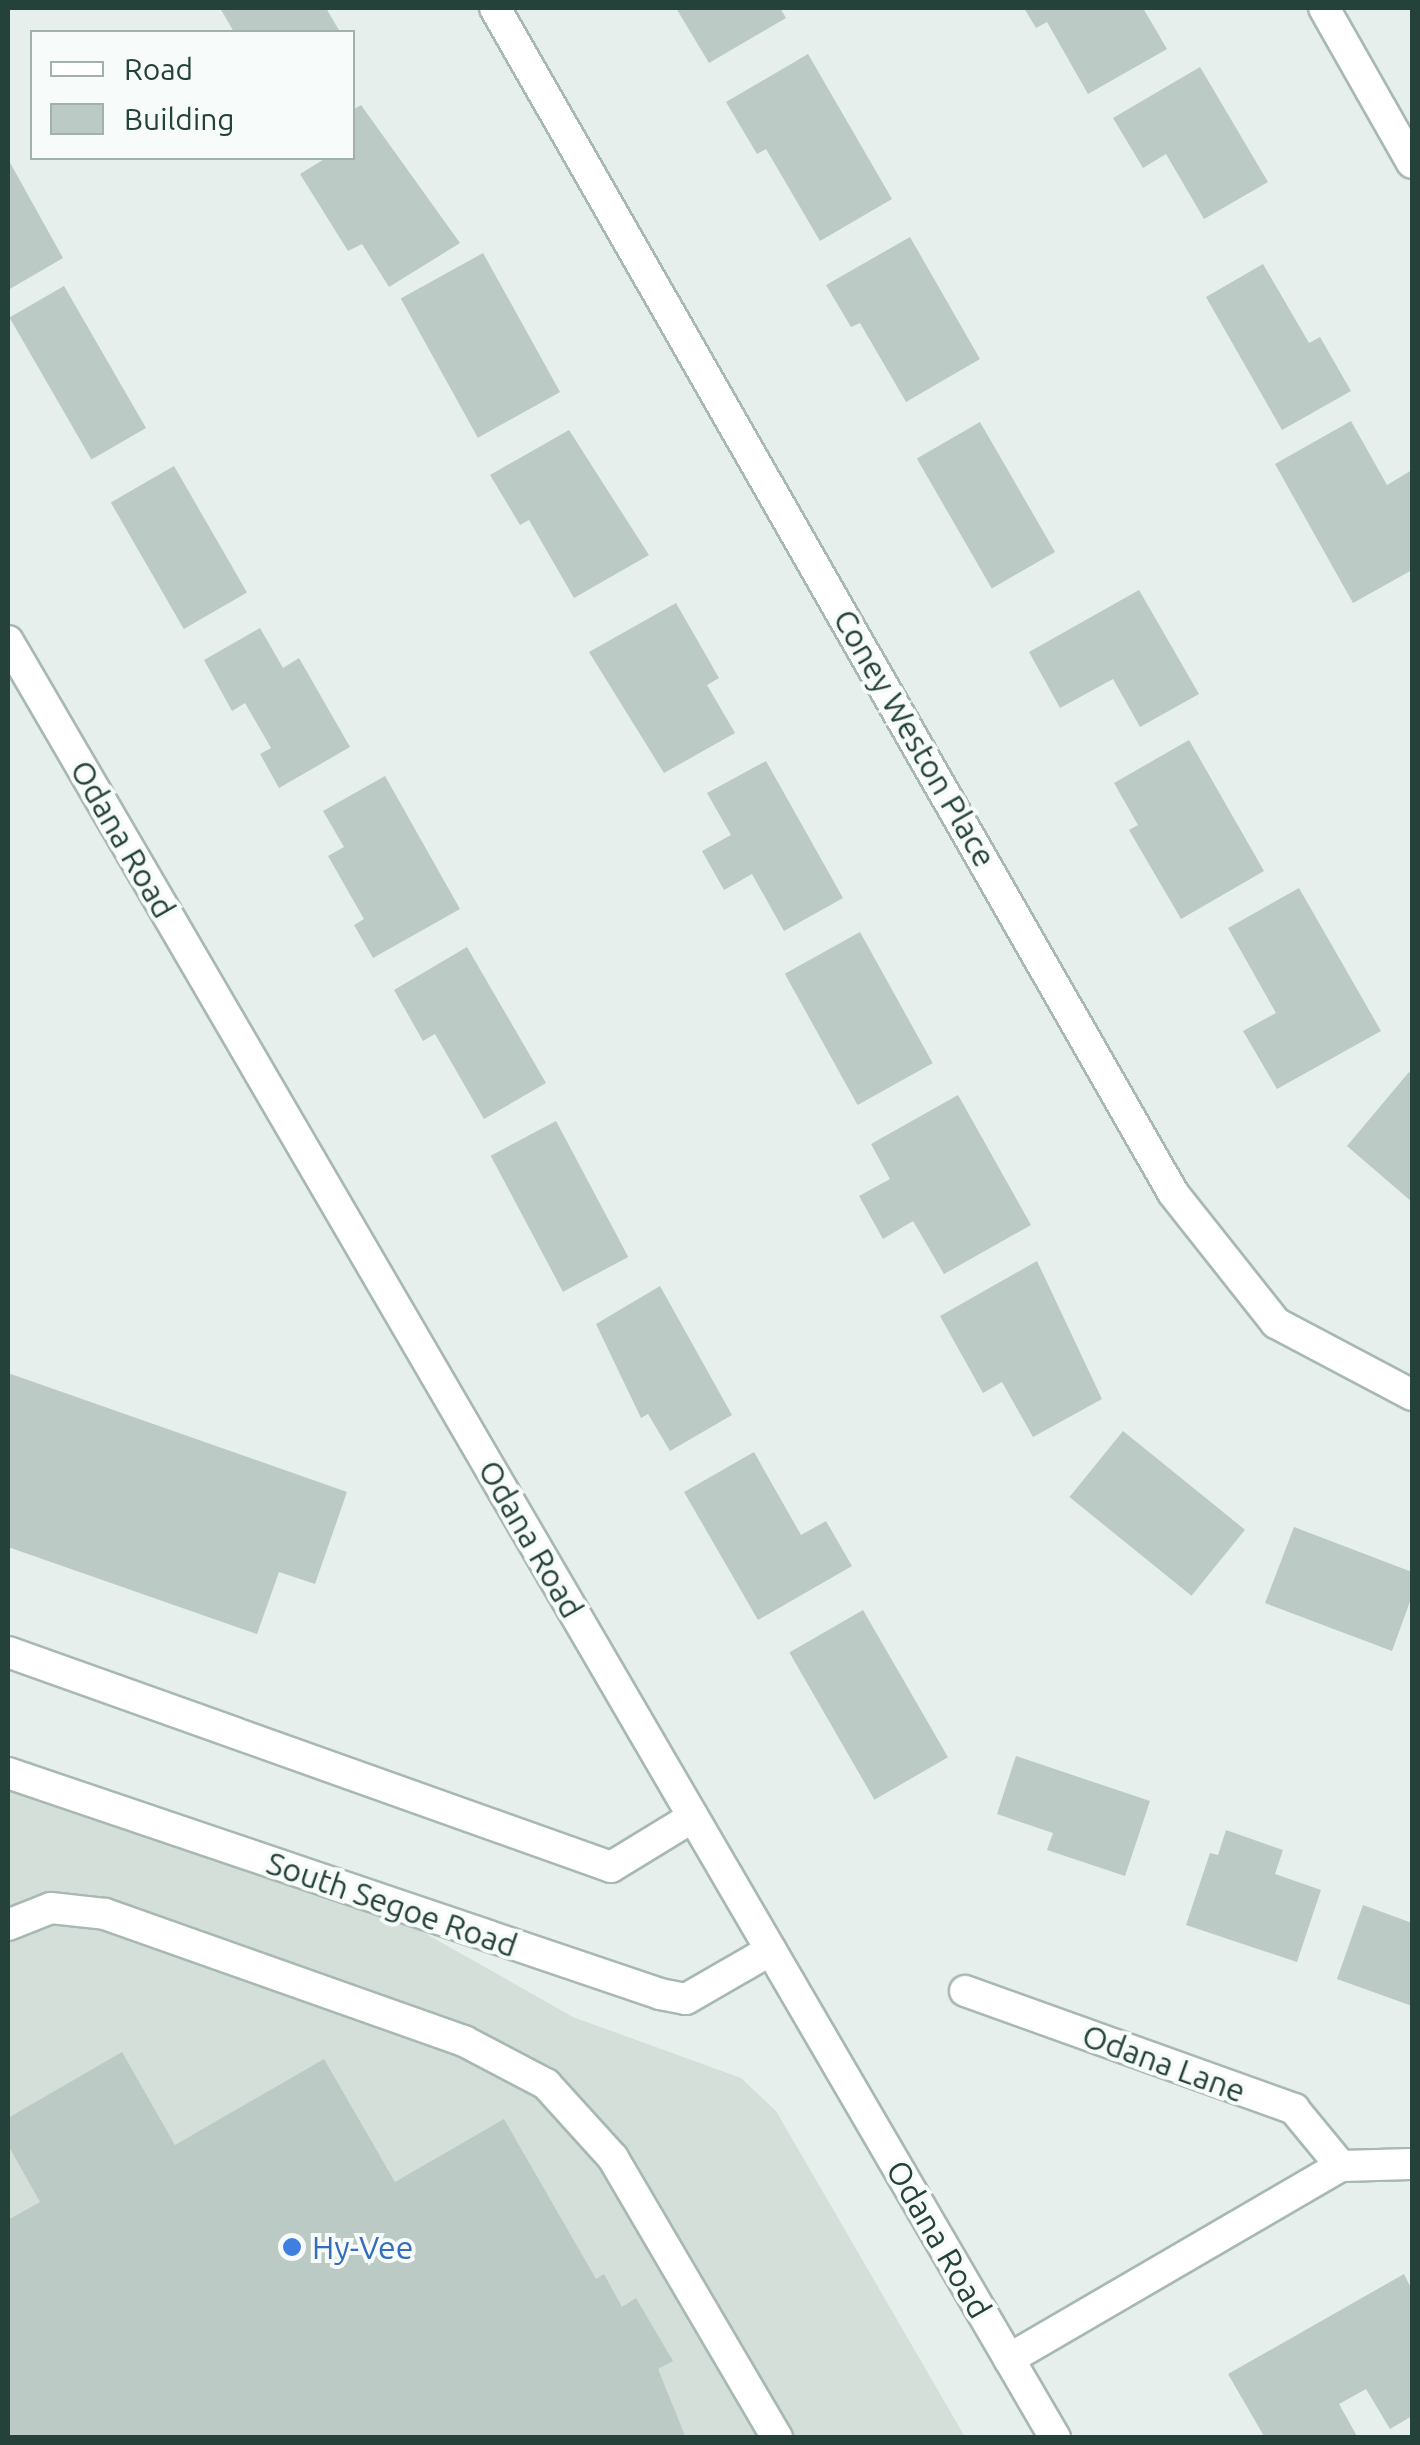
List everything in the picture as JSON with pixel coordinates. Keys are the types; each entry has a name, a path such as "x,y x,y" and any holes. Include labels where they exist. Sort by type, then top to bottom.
{"street":[{"name":"Coney Weston Place","path":"495,8 1173,1193 1276,1323 1412,1395"},
{"path":"1324,8 1412,163"},
{"name":"Odana Road","path":"8,641 1055,2438"},
{"path":"8,1652 611,1867 693,1817"},
{"name":"South Segoe Road","path":"8,1773 660,1994 686,1999 771,1950"},
{"path":"8,1925 51,1908 105,1914 464,2041 546,2084 613,2158 777,2438"},
{"name":"Odana Lane","path":"965,1991 1294,2109 1341,2166"},
{"path":"1009,2359 1341,2166 1412,2164"}],"shaded area":[{"path":"8,1773 338,1884 573,2017 741,2078 776,2111 965,2437 8,2438"}],"building":[{"path":"220,8 326,8 339,30 233,30"},
{"path":"676,8 780,8 786,18 709,63"},
{"path":"1024,8 1143,8 1167,49 1088,94 1047,22 1036,28"},
{"path":"808,54 892,199 820,241 766,149 757,154 726,102"},
{"path":"1200,67 1268,182 1204,219 1166,154 1143,168 1113,118"},
{"path":"361,105 460,243 389,287 362,244 348,251 300,174 323,160 355,160 355,108"},
{"path":"8,159 63,258 8,290"},
{"path":"910,237 980,359 906,402 860,323 851,327 826,285"},
{"path":"483,253 560,392 478,438 401,299"},
{"path":"1263,264 1309,343 1320,337 1351,391 1282,430 1206,297"},
{"path":"64,286 146,428 91,460 9,318"},
{"path":"1351,421 1387,485 1412,470 1412,570 1353,603 1275,464"},
{"path":"980,422 1055,552 992,588 917,458"},
{"path":"569,430 649,555 574,598 529,520 520,525 490,475"},
{"path":"174,466 247,592 184,629 111,502"},
{"path":"1139,590 1199,694 1140,727 1113,679 1060,708 1029,652"},
{"path":"676,603 719,678 707,685 735,733 664,773 589,652"},
{"path":"260,628 283,668 299,658 350,747 279,788 260,754 271,748 245,703 232,711 204,660"},
{"path":"1189,740 1264,871 1181,919 1129,830 1138,825 1114,783"},
{"path":"766,761 843,898 784,931 752,874 724,890 702,851 731,835 707,793"},
{"path":"385,776 460,909 373,958 354,925 364,919 328,856 344,847 323,811"},
{"path":"1299,888 1381,1031 1277,1089 1243,1031 1276,1013 1228,928"},
{"path":"860,932 933,1063 858,1105 785,974"},
{"path":"467,947 546,1083 484,1119 435,1034 423,1041 394,990"},
{"path":"1409,1072 1412,1075 1412,1202 1347,1146"},
{"path":"958,1095 1031,1225 944,1274 913,1221 883,1239 859,1196 890,1179 871,1144"},
{"path":"556,1121 628,1257 563,1292 491,1156"},
{"path":"1037,1261 1102,1399 1033,1437 1002,1382 983,1393 940,1316"},
{"path":"660,1286 732,1415 670,1451 648,1414 641,1418 596,1324"},
{"path":"8,1373 347,1492 315,1584 279,1572 257,1634 8,1547"},
{"path":"1123,1431 1245,1530 1192,1596 1070,1497"},
{"path":"754,1452 801,1535 826,1521 852,1566 758,1620 684,1492"},
{"path":"1294,1527 1412,1572 1412,1596 1392,1651 1265,1603"},
{"path":"863,1610 948,1757 874,1800 789,1652"},
{"path":"1016,1756 1150,1801 1125,1876 1047,1850 1053,1833 997,1814"},
{"path":"1226,1830 1283,1850 1275,1874 1321,1890 1297,1962 1186,1925 1210,1853 1218,1855"},
{"path":"1363,1905 1412,1923 1412,2006 1337,1979"},
{"name":"Hy-Vee","path":"122,2052 175,2145 324,2059 395,2182 504,2119 596,2279 604,2274 622,2307 636,2298 673,2361 658,2369 686,2438 8,2438 8,2220 40,2202 8,2145 8,2118"},
{"path":"1404,2274 1412,2290 1412,2416 1390,2429 1366,2389 1339,2404 1358,2438 1265,2438 1228,2374"}],"place":[{"name":"Hy-Vee","path":"292,2247"}]}
